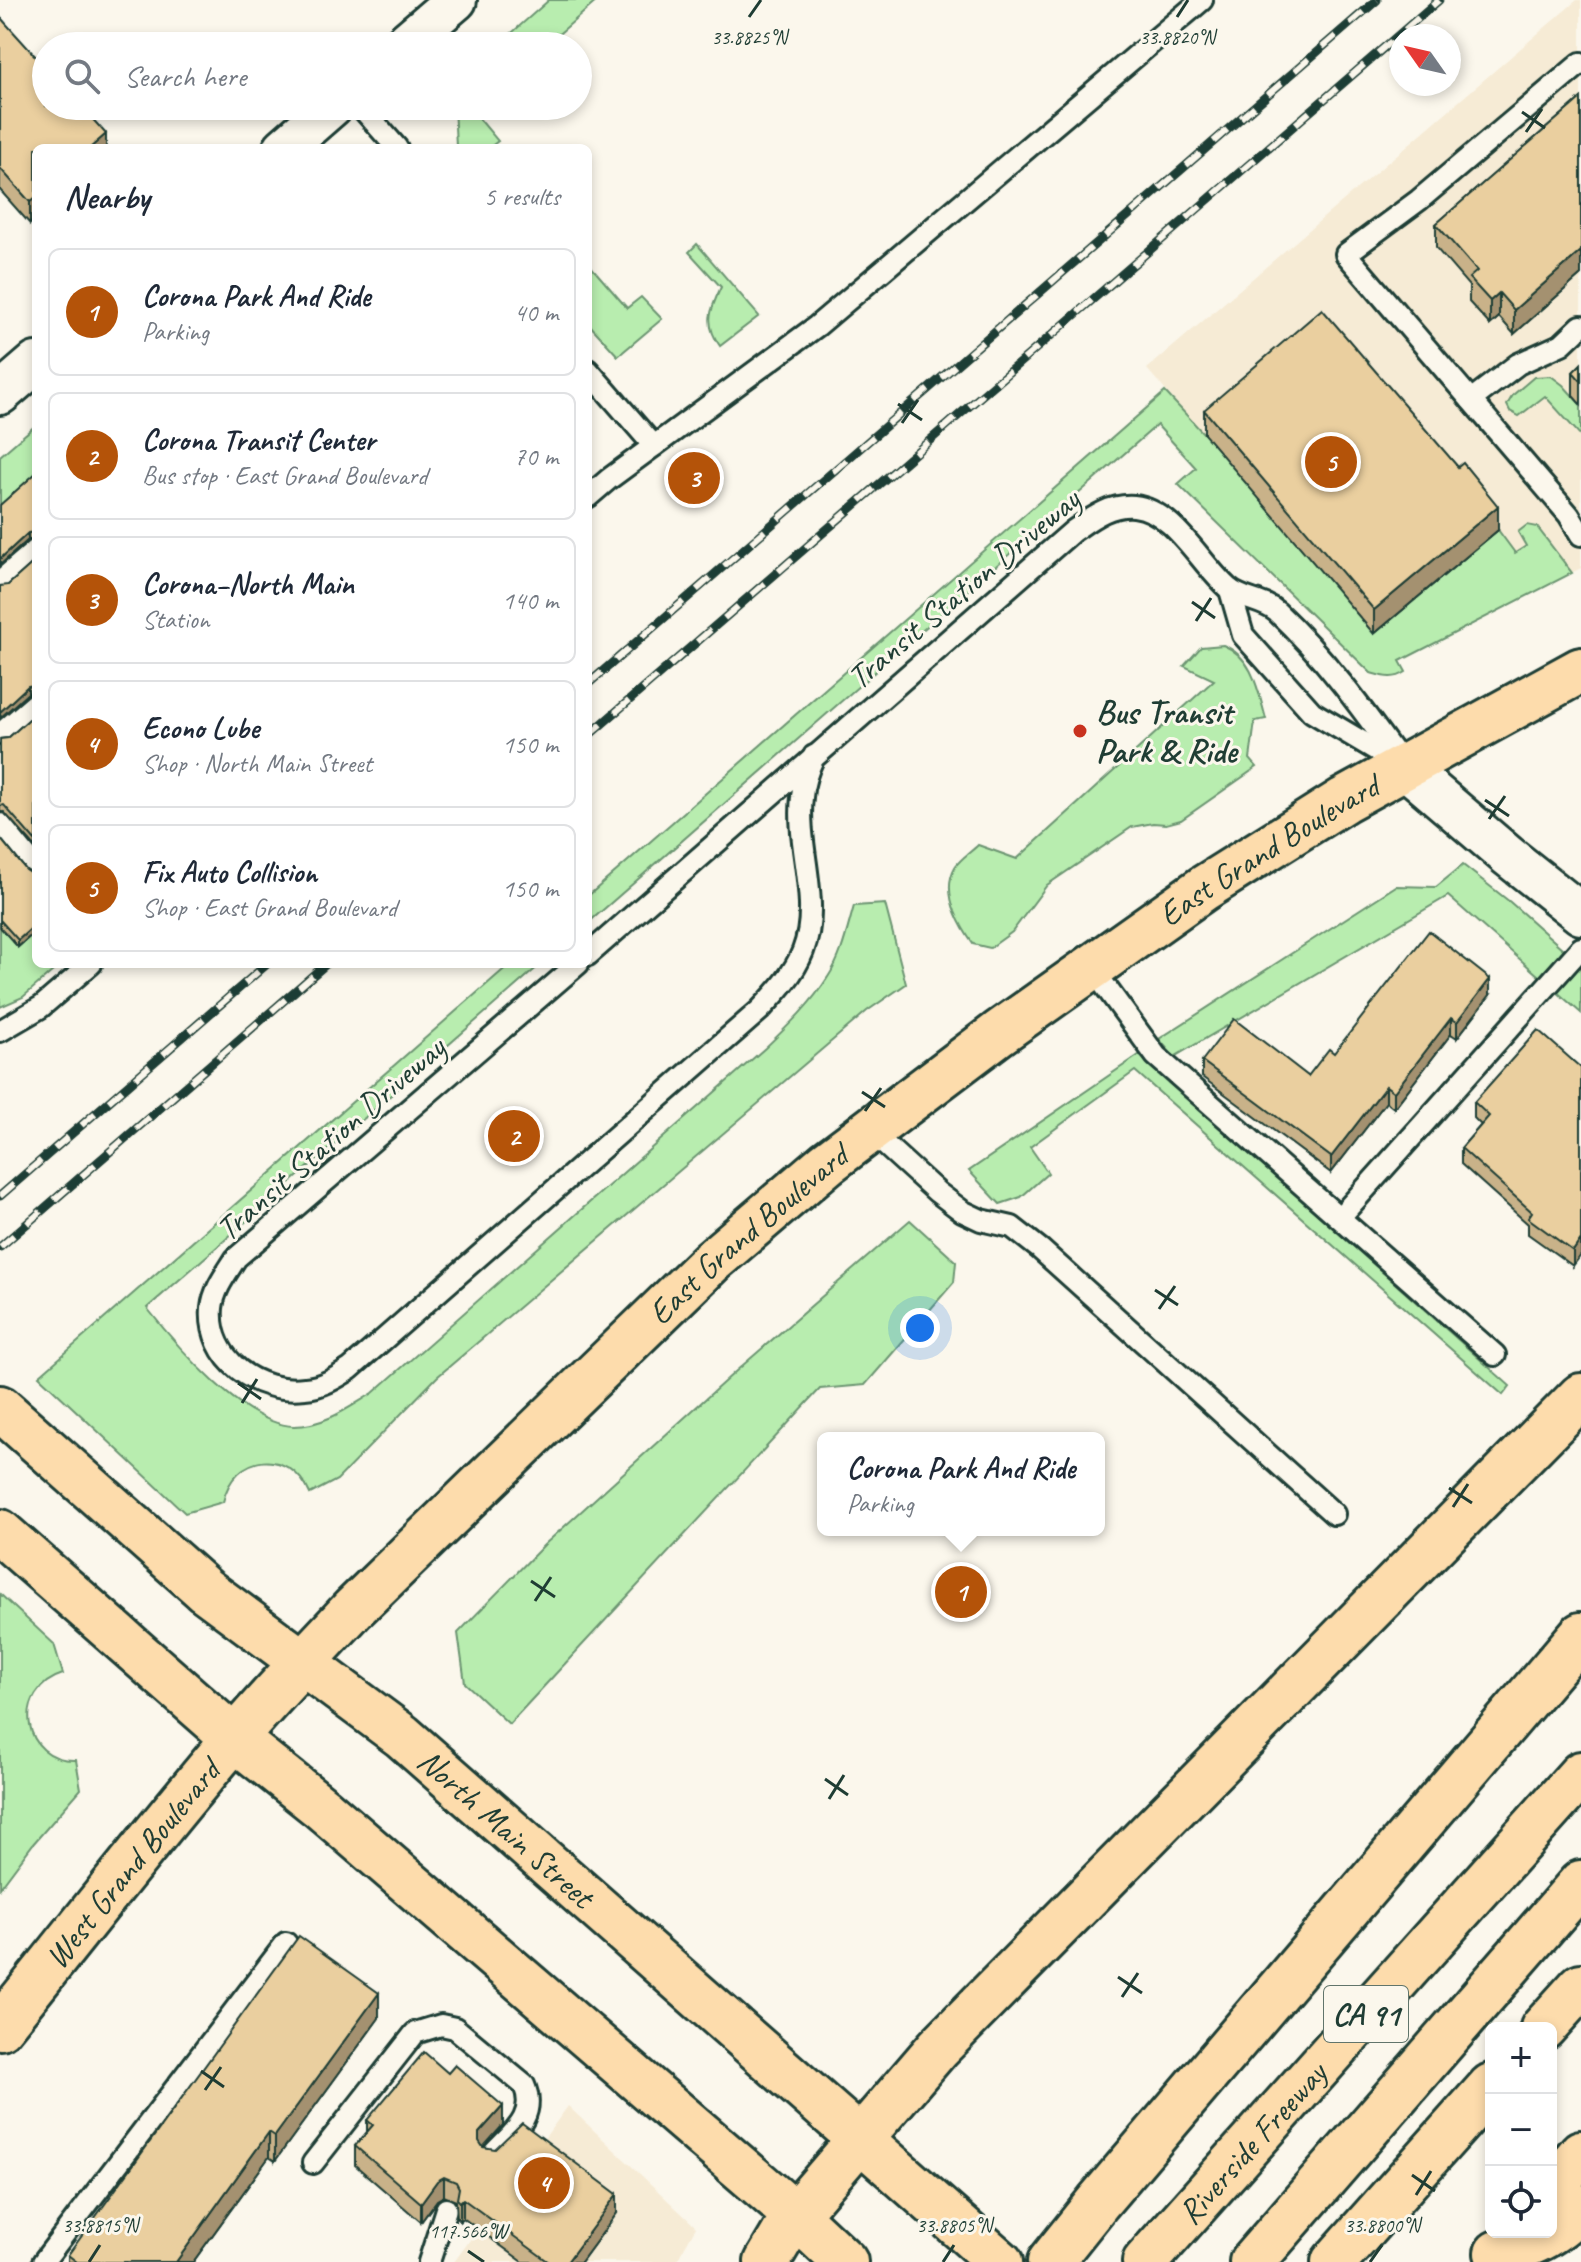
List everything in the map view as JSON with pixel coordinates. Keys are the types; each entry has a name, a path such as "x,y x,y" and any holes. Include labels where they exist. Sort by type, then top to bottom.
{"main road":[{"name":"East Grand Boulevard","path":"234,1738 353,1609 712,1261 827,1163 999,1033 1204,888 1303,824 1467,730 1581,670"},
{"path":"767,2262 795,2215 938,2048 1581,1396"},
{"name":"North Main Street","path":"0,1408 205,1590 402,1736 1000,2262"},
{"path":"0,1532 234,1738 322,1808 795,2215 845,2262"},
{"path":"1050,2262 1581,1635"},
{"name":"West Grand Boulevard","path":"0,2027 234,1738"},
{"name":"Riverside Freeway","path":"1148,2258 1581,1774"},
{"path":"1252,2262 1581,1883"},
{"path":"1548,2022 1581,1986"},
{"path":"1334,2262 1485,2093"},
{"path":"1557,2182 1581,2153"},
{"path":"1501,2249 1520,2249 1542,2238 1559,2229 1581,2207"}],"street":[{"path":"418,32 456,0"},
{"path":"289,144 316,120"},
{"path":"0,394 32,366"},
{"path":"1404,767 1581,914"}],"lane":[{"path":"592,494 817,326 1202,0"},
{"path":"1581,63 1419,200 1346,254 1569,515 1581,535"},
{"path":"372,120 393,144"},
{"path":"1471,400 1518,364 1562,344 1581,326"},
{"path":"592,375 654,446"},
{"name":"Transit Station Driveway","path":"592,951 1073,531 1112,507 1134,506 1152,511 1167,521 1230,590 1274,609 1350,691 1404,767"},
{"path":"0,581 32,553"},
{"name":"Transit Station Driveway","path":"1230,590 1243,635 1305,706 1404,767"},
{"path":"0,734 32,706"},
{"name":"Transit Station Driveway","path":"573,968 236,1258 218,1285 212,1307 214,1332 234,1368 257,1382 306,1389 329,1382 350,1369 770,999 793,971 808,931 801,799 805,777 814,756"},
{"path":"0,824 32,857"},
{"path":"1340,1217 1581,948"},
{"path":"0,1031 41,1007 86,968"},
{"path":"1092,968 1156,1056 1495,1355"},
{"path":"870,1131 962,1211 981,1220 1012,1227 1040,1249 1334,1514"},
{"path":"43,2262 286,1943"},
{"path":"313,2163 415,2033 441,2025 455,2028 524,2085 529,2097 530,2109 491,2156"},
{"path":"429,2262 446,2209"}],"shaded area":[{"path":"1577,0 1581,0 1581,568 1399,661 1147,369"},
{"path":"568,2106 696,2227 676,2262 454,2262"}],"green space":[{"path":"549,0 598,0 561,32 513,32"},
{"path":"455,120 480,120 498,141 494,144 456,144"},
{"path":"697,244 759,316 720,346 712,331 710,317 721,287 689,252"},
{"path":"592,268 627,308 641,297 662,319 618,356 592,327"},
{"path":"1551,376 1581,405 1581,436 1545,396 1519,416 1507,405 1513,395 1534,377"},
{"path":"1165,392 1204,434 1436,581 1498,530 1515,553 1526,546 1518,532 1527,525 1537,527 1572,573 1400,661 1406,672 1402,675 1389,677 1371,673 1178,484 1196,468 1157,425 592,919 592,893"},
{"path":"32,428 32,484 0,512 0,456"},
{"path":"1223,645 1233,650 1248,666 1260,697 1266,719 1255,721 1250,759 1257,767 1181,820 1132,827 1047,885 1012,932 990,948 973,944 957,917 951,897 951,877 957,864 978,845 1017,859 1214,680 1184,666 1201,647"},
{"path":"1463,865 1581,965 1581,1013 1448,896 1174,1057 1159,1039 1396,886 1436,887"},
{"path":"885,904 906,984 867,1011 437,1377 337,1480 310,1494 290,1468 263,1462 250,1465 238,1473 229,1485 223,1502 185,1513 39,1376 505,968 536,968 147,1308 193,1361 233,1398 254,1412 275,1422 294,1426 326,1420 345,1410 373,1393 765,1048 822,987 841,952 854,906"},
{"path":"0,927 18,947 32,935 32,968 56,968 23,997 0,1007"},
{"path":"1139,1055 1510,1386 1503,1395 1135,1071 1030,1147 1048,1173 1021,1197 1000,1204 969,1171"},
{"path":"910,1220 956,1262 954,1282 865,1385 820,1389 509,1724 465,1683 458,1633 544,1545 735,1372"},
{"path":"0,1594 54,1644 63,1674 46,1682 36,1694 30,1709 30,1724 34,1738 44,1750 58,1758 76,1760 81,1789 0,1888"}],"building":[{"path":"0,17 32,52 32,120 94,120 106,134 95,144 32,144 30,202 0,168"},
{"path":"1581,98 1581,251 1514,310 1499,293 1490,301 1469,278 1477,271 1436,224"},
{"path":"1322,309 1458,467 1463,463 1498,506 1374,610 1204,410"},
{"path":"1581,364 1581,381 1573,372"},
{"path":"32,477 32,532 0,559 0,505"},
{"path":"32,564 32,686 0,712 0,586 8,585"},
{"path":"32,717 32,837 4,805 0,806 0,739 8,738"},
{"path":"0,838 32,874 32,928 18,940 0,920"},
{"path":"1429,931 1490,979 1457,1022 1451,1018 1394,1092 1386,1086 1331,1157 1202,1061 1234,1019 1308,1076 1329,1049 1334,1053"},
{"path":"1538,1030 1581,1068 1581,1239 1573,1251 1528,1218 1532,1212 1461,1148 1489,1116 1474,1102"},
{"path":"299,1936 379,1993 275,2136 269,2132 176,2262 77,2262 68,2255"},
{"path":"424,2052 448,2073 455,2065 503,2106 479,2133 483,2147 495,2149 522,2123 617,2194 567,2262 549,2262 463,2199 460,2202 456,2182 444,2177 437,2181 421,2203 355,2146 373,2125 367,2120"}],"railway":[{"path":"592,681 1377,0"},
{"path":"592,733 1439,0"},
{"path":"0,1196 262,968"},
{"path":"0,1247 321,968"}],"place":[{"name":"Fix Auto Collision","path":"1331,462"},
{"name":"Corona–North Main","path":"694,478"},
{"name":"Bus Transit Park & Ride","path":"1080,731"},
{"name":"Corona Transit Center","path":"514,1136"},
{"name":"Corona Park And Ride","path":"961,1592"},
{"name":"Econo Lube","path":"544,2183"}]}
